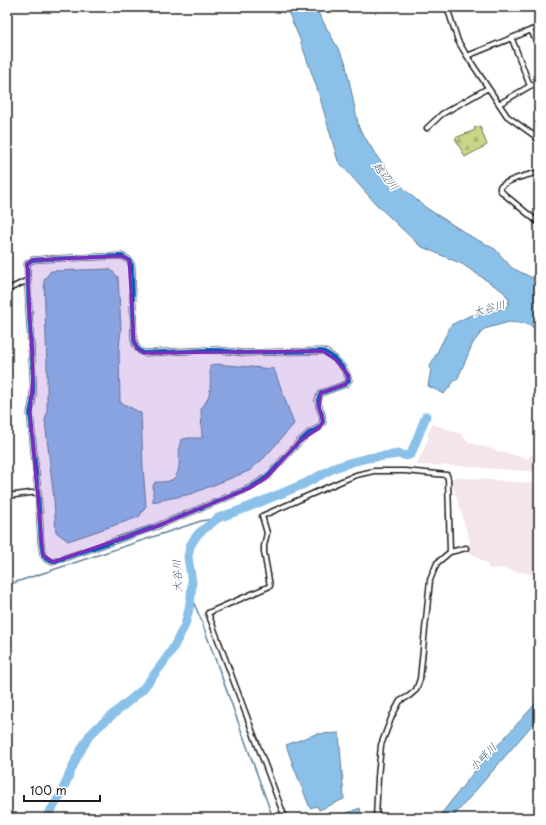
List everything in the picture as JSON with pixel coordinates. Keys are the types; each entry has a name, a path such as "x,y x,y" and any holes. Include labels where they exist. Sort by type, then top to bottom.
{"street":[{"path":"447,7 458,41 507,116 539,139"},
{"path":"467,56 539,27"},
{"path":"532,30 539,48"},
{"path":"512,39 530,86"},
{"path":"499,104 530,86 539,84"},
{"path":"428,128 442,114 488,88"},
{"path":"539,172 511,180 502,185 500,190 539,223"},
{"path":"122,256 129,260 132,266 134,340 137,349 144,353 207,350 244,353 323,351 328,353 336,360 344,369 349,380 346,384 321,393 318,400 323,422 319,428 309,433 299,442 267,477 250,488 155,527 53,562 43,556 38,492 30,413 33,403 33,374 27,264 32,260 122,256"},
{"path":"7,290 28,280"},
{"path":"285,818 208,613 270,586 264,552 267,533 262,516 356,475 374,471 405,470 447,475 450,552"},
{"path":"7,496 38,492"},
{"path":"376,818 381,745 392,716 400,701 416,690 420,679 430,580 437,563 450,552 466,548"}],"highlighted area":[{"path":"122,256 129,260 134,340 137,349 144,353 323,351 336,360 349,376 346,384 321,393 319,407 323,422 319,428 299,442 267,477 250,488 155,527 53,562 43,555 30,413 33,374 27,264 32,260"}],"shaded area":[{"path":"432,424 461,434 470,443 528,459 531,454 539,457 539,472 460,466 417,465 429,437 427,436"},
{"path":"455,477 539,484 539,576 502,568 489,569 487,564 468,551 470,541 451,480"}],"green space":[{"path":"480,126 487,145 465,157 455,138 475,130 474,128"}],"water":[{"name":"越辺川","path":"286,7 315,7 345,61 359,128 378,158 405,190 425,207 472,237 495,249 512,268 539,281 539,333 529,324 509,322 484,329 473,343 457,380 455,380 444,394 428,386 431,369 429,368 451,325 469,316 507,307 509,300 504,292 462,264 420,246 376,204 338,161 318,91 299,37"},
{"path":"110,269 118,277 121,329 119,349 120,402 141,413 146,506 139,517 68,541 56,532 45,421 47,412 47,366 44,280 51,271"},
{"path":"215,364 274,369 294,424 264,458 249,471 191,494 153,502 153,486 155,482 169,481 177,474 179,469 181,440 187,438 202,438 201,408 205,404 209,394 210,366"},
{"path":"539,700 539,717 452,818 438,818 477,768"},
{"path":"339,733 344,799 319,810 317,806 310,808 286,745 316,734"},
{"path":"360,808 362,818 334,818"}],"waterway":[{"name":"大谷川","path":"46,818 60,796 77,757 89,736 142,690 172,650 185,625 189,609 192,582 188,557 190,546 199,533 218,518 304,484 334,468 368,458 399,454 407,456 411,454 426,416"},
{"path":"7,585 201,521 218,518"},
{"path":"191,597 200,617 273,818"}],"cycle path":[{"path":"122,256 129,260 132,266 134,340 135,345 140,351 144,353 207,350 244,353 323,351 339,363 349,380 346,384 321,393 318,400 323,422 319,428 309,433 299,442 267,477 250,488 155,527 53,562 46,559 43,555 41,543 38,492 30,413 33,396 33,379 27,264 32,260 122,256"}],"water label":[{"name":"小畔川","path":"483,757"}]}
